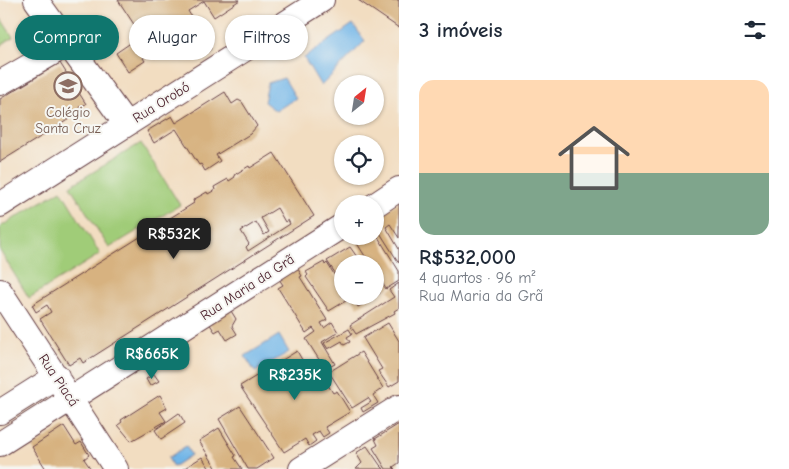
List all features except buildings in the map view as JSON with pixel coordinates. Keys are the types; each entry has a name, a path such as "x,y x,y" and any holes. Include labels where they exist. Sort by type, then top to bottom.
{"street":[{"path":"36,0 47,15"},
{"name":"Rua Orobó","path":"0,205 322,0"},
{"path":"0,83 40,60"},
{"path":"80,60 126,124"},
{"path":"384,199 399,189"},
{"name":"Rua Maria da Grã","path":"0,444 334,231"},
{"name":"Rua Piacá","path":"0,291 73,399 116,469"},
{"path":"0,412 57,376"},
{"path":"301,469 399,407"}],"green space":[{"path":"0,17 13,37 0,46"},
{"path":"141,143 180,205 109,248 70,186"},
{"path":"61,190 100,254 29,298 0,251 0,227"}],"water":[{"path":"353,24 365,41 321,86 305,60 308,60 308,55"},
{"path":"284,78 296,98 276,111 264,102 268,83"},
{"path":"279,335 289,352 255,372 245,356"},
{"path":"186,446 191,455 173,467 168,458"}],"place":[{"name":"Colégio Santa Cruz","path":"68,86"}]}
